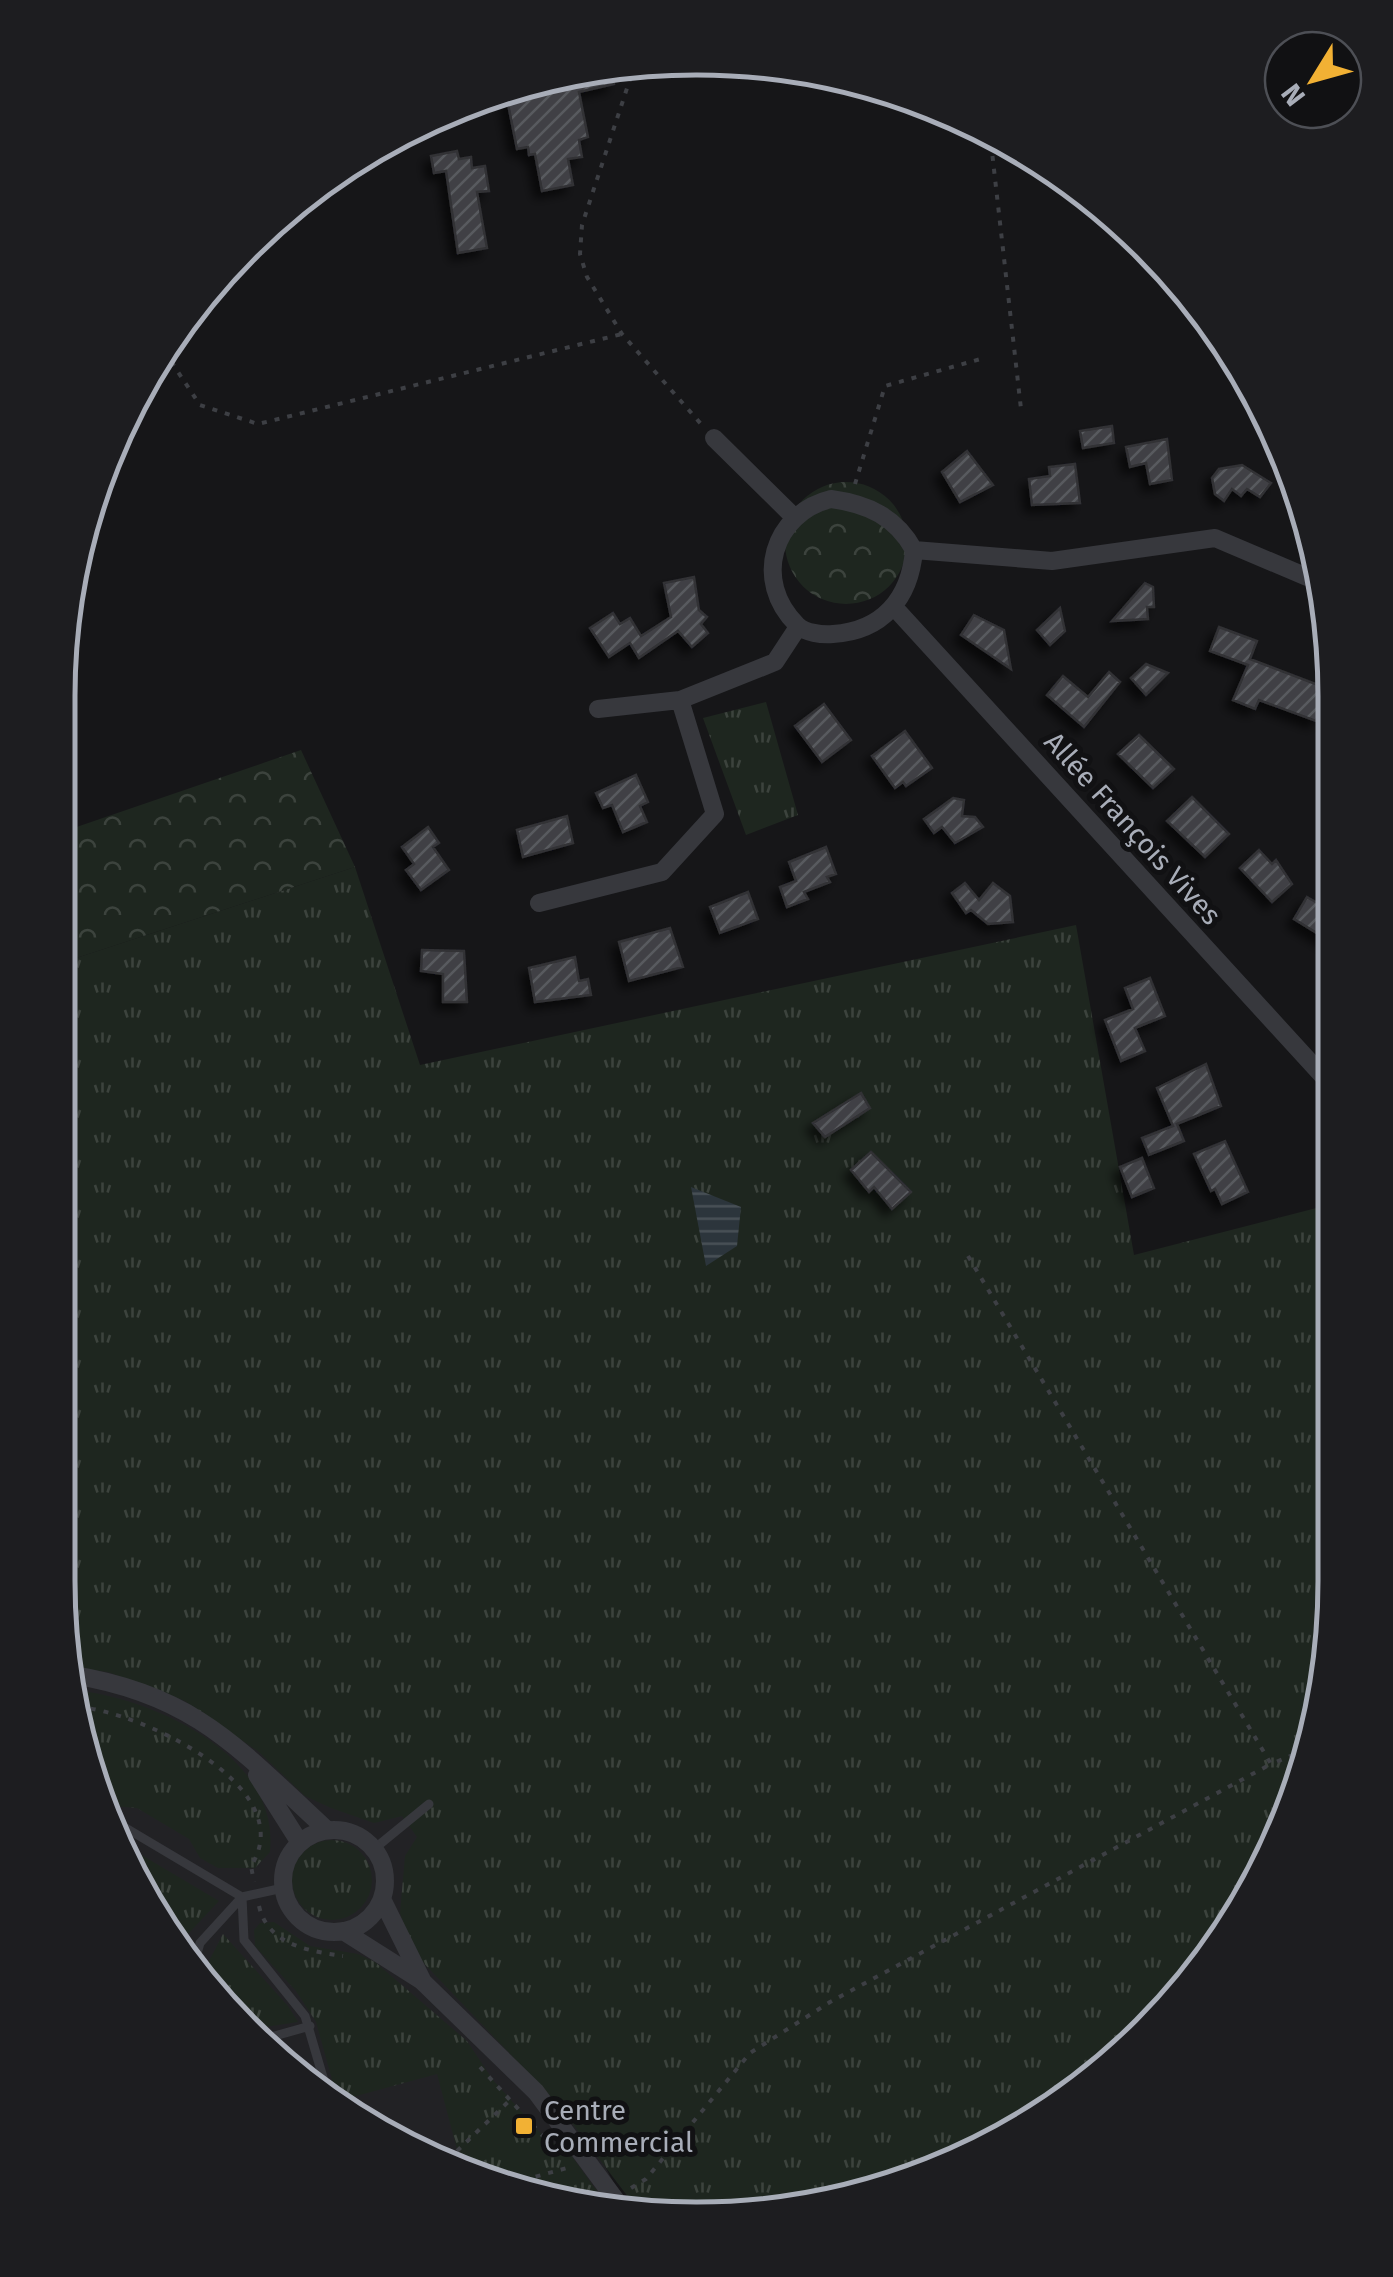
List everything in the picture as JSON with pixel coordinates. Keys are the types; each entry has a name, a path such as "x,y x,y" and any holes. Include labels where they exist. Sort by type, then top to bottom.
{"street":[{"path":"714,438 792,516"},
{"path":"820,501 850,501 887,517 904,531 914,550 912,565 894,607 874,626 852,633 822,635 798,627 782,602 775,578 778,539 792,516 820,501"},
{"path":"914,550 1052,562 1215,538 1306,576"},
{"name":"Allée François Vives","path":"894,607 1318,1071"},
{"path":"598,709 680,700 775,662 798,627"},
{"path":"539,904 662,872 714,814 680,700"},
{"path":"83,1677 116,1682 165,1698 205,1722 244,1753 327,1830 360,1838 374,1849 382,1864 382,1899 422,1980"},
{"path":"244,1753 300,1843"},
{"path":"327,1830 300,1843 286,1864 283,1888 298,1917 327,1932 343,1931 360,1925 382,1899"},
{"path":"343,1931 422,1980 536,2092 614,2197"}],"lane":[{"path":"374,1849 429,1804"},
{"path":"127,1828 242,1896"},
{"path":"198,1951 200,1943 242,1896 283,1888"},
{"path":"242,1896 244,1940 294,1999 310,2026 324,2078"},
{"path":"274,2036 310,2026"}],"path":[{"path":"630,79 582,225 580,254 587,277 622,334 714,438"},
{"path":"992,150 1021,409"},
{"path":"172,363 200,405 258,424 622,334"},
{"path":"850,501 885,386 984,358"},
{"path":"968,1256 1271,1764"},
{"path":"623,2198 646,2179 750,2054 830,2002 1293,1755"},
{"path":"458,2150 509,2100"},
{"path":"529,2179 572,2167"}],"shaded area":[{"path":"691,1187 741,1207 737,1246 706,1266"},
{"path":"78,1645 136,1651 421,1817 622,2198 536,2181 422,2138 318,2074 257,2020 203,1959 139,1855 96,1741"}],"green space":[{"path":"846,482 869,487 889,500 902,520 907,543 902,566 889,586 869,599 846,604 823,599 803,586 790,566 785,543 790,520 803,500 823,487"},
{"path":"766,702 798,815 746,835 703,718"},
{"path":"301,750 355,867 75,958 75,828"},
{"path":"355,867 420,1065 1076,925 1134,1255 1318,1208 1318,1580 1313,1662 1306,1702 1271,1818 1235,1891 1190,1959 1136,2020 1075,2074 1007,2119 896,2169 778,2197 696,2202 629,2198 556,2102 414,1953 400,1913 405,1856 417,1837 402,1816 374,1823 331,1808 305,1796 259,1752 185,1701 108,1672 81,1669 75,1580 75,958"},
{"path":"85,1692 140,1705 174,1719 234,1760 255,1787 268,1817 270,1852 255,1868 218,1868 200,1858 189,1839 137,1808 118,1806 96,1741"},
{"path":"332,1840 347,1843 360,1852 369,1865 369,1895 360,1908 347,1917 332,1920 317,1917 304,1908 295,1895 292,1880 295,1865 304,1852 317,1843"},
{"path":"138,1853 219,1901 188,1934 158,1891"},
{"path":"274,1922 310,1946 358,1954 375,1962 467,2041 493,2080 546,2139 568,2151 599,2194 536,2181 458,2155 437,2074 352,2097 333,2085 316,2022 296,1991 255,1946 254,1930 260,1923"},
{"path":"223,1934 298,2022 265,2027 229,1990 209,1961"}],"building":[{"path":"613,80 614,84 579,92 588,137 579,140 582,157 568,159 573,185 542,191 535,154 529,155 528,147 517,149 508,105"},
{"path":"457,151 459,159 471,157 472,168 485,166 489,191 477,192 487,248 458,253 446,171 434,173 431,156"},
{"path":"1112,426 1114,443 1083,448 1080,431"},
{"path":"1167,439 1172,480 1150,484 1146,463 1130,467 1126,447"},
{"path":"967,451 993,485 960,502 942,472"},
{"path":"1075,464 1080,503 1032,505 1029,479 1050,476 1049,467"},
{"path":"1242,465 1271,483 1260,497 1247,489 1241,496 1232,489 1224,501 1215,494 1212,478 1219,469"},
{"path":"694,577 699,610 707,617 701,624 708,633 692,647 678,631 639,658 630,643 609,657 590,628 613,613 620,624 630,618 641,636 671,617 664,583"},
{"path":"1145,583 1153,587 1154,607 1147,607 1148,619 1112,621"},
{"path":"1060,608 1065,631 1050,645 1037,630"},
{"path":"974,615 1004,630 1011,669 961,635"},
{"path":"1219,627 1257,641 1250,659 1318,685 1316,721 1259,700 1255,709 1233,700 1248,665 1210,651"},
{"path":"1146,664 1168,673 1146,695 1131,678"},
{"path":"1109,672 1120,682 1084,727 1047,695 1063,676 1088,697"},
{"path":"824,704 851,740 822,762 795,726"},
{"path":"905,731 932,768 906,786 903,782 895,788 872,756"},
{"path":"1139,735 1174,769 1153,788 1118,754"},
{"path":"636,775 648,802 640,806 647,822 623,832 612,805 603,808 596,793"},
{"path":"1192,797 1229,834 1205,857 1167,821"},
{"path":"953,798 964,800 962,816 975,817 983,827 955,843 942,827 934,833 924,819"},
{"path":"567,816 573,843 523,857 517,830"},
{"path":"428,827 439,843 433,847 449,870 421,890 406,870 414,864 402,847"},
{"path":"826,847 836,874 827,877 830,882 804,892 808,899 787,907 780,887 796,881 789,862"},
{"path":"1259,850 1272,864 1276,860 1292,884 1272,902 1240,868"},
{"path":"965,883 979,900 993,883 1010,896 1013,922 988,924 971,910 966,913 952,893"},
{"path":"748,892 758,919 720,933 710,907"},
{"path":"1307,897 1318,903 1318,934 1294,919"},
{"path":"670,928 683,967 629,981 619,942"},
{"path":"422,950 464,951 467,1002 443,1002 443,974 421,971"},
{"path":"575,957 579,981 588,979 591,995 535,1002 529,968"},
{"path":"1150,978 1165,1016 1135,1028 1145,1051 1121,1061 1105,1020 1133,1009 1125,988"},
{"path":"1206,1064 1221,1106 1177,1124 1184,1141 1149,1155 1142,1138 1173,1126 1157,1088"},
{"path":"861,1093 870,1108 825,1137 813,1123"},
{"path":"1225,1141 1248,1192 1222,1204 1215,1189 1211,1191 1194,1154"},
{"path":"871,1152 911,1192 892,1209 874,1187 869,1192 851,1170"},
{"path":"1142,1158 1154,1188 1132,1197 1120,1167"}],"place":[{"name":"Centre Commercial","path":"524,2126"}]}
